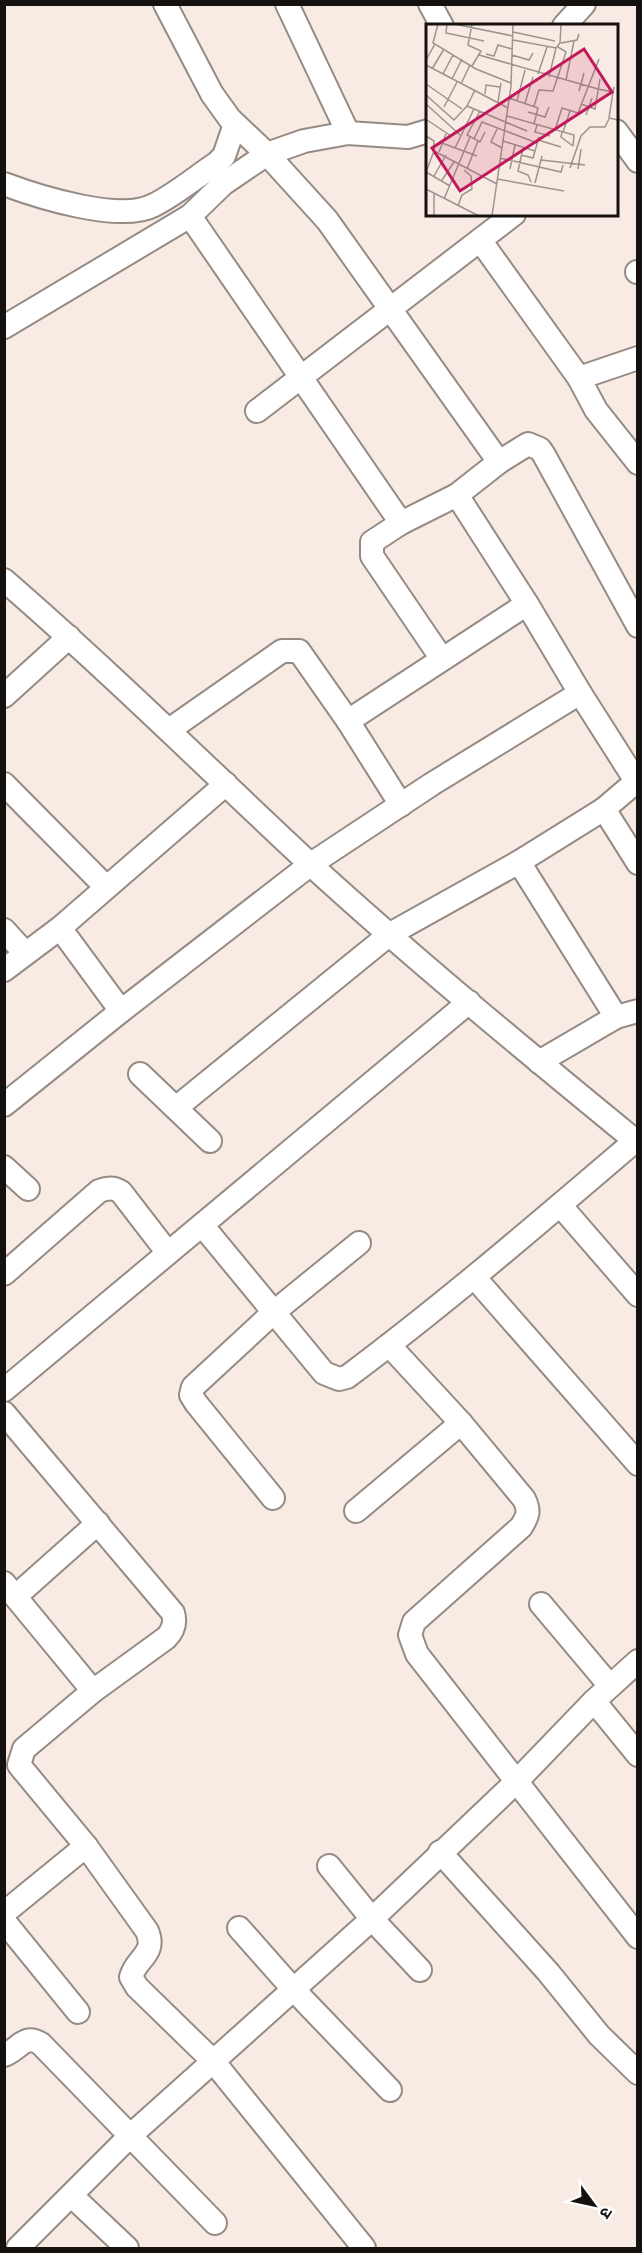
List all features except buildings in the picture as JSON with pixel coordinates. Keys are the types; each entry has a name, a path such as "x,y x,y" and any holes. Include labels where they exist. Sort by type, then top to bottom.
{"street":[{"path":"165,4 212,94 235,124 267,154 327,220 499,462"},
{"path":"287,4 348,133"},
{"path":"430,4 441,24"},
{"path":"566,24 584,4"},
{"path":"4,184 41,197 85,207 135,211 153,206 217,163 224,156 235,124"},
{"path":"4,327 190,216 223,184 267,154 304,141 348,133 408,137 426,132"},
{"path":"618,135 638,161"},
{"path":"190,216 401,523"},
{"path":"257,411 511,216"},
{"path":"480,240 579,378 596,410 638,463"},
{"path":"579,378 638,358"},
{"path":"442,659 372,556 371,547 375,537 457,495 499,462 528,444 540,449 638,626"},
{"path":"177,1107 390,934 519,862 604,809 637,781 457,495"},
{"path":"6,585 69,637 311,864 390,934 636,1142 475,1278 389,1346 347,1377 339,1379 324,1373 202,1226"},
{"path":"348,721 527,604"},
{"path":"4,696 69,637"},
{"path":"169,730 282,651 299,651 304,655 348,721 401,805"},
{"path":"4,1105 311,864 580,693"},
{"path":"4,784 106,887"},
{"path":"4,970 25,952 60,928 226,784"},
{"path":"604,809 638,863"},
{"path":"519,862 627,1014 539,1062"},
{"path":"60,928 122,1011"},
{"path":"4,930 25,952"},
{"path":"4,1390 470,1002"},
{"path":"140,1074 210,1141"},
{"path":"4,1167 28,1190"},
{"path":"4,1274 99,1191 108,1188 115,1188 121,1192 168,1253"},
{"path":"560,1204 638,1295"},
{"path":"273,1498 191,1395 193,1387 274,1312 359,1243"},
{"path":"475,1278 638,1464"},
{"path":"389,1346 461,1423 524,1499 528,1508 528,1517 521,1527 414,1622 410,1635 417,1654 638,1937"},
{"path":"4,1413 173,1613 175,1620 171,1633 166,1638 93,1691 24,1749 19,1765 86,1846 147,1931 151,1941 147,1952 133,1970 131,1977 137,1987 213,2061 364,2248"},
{"path":"356,1511 461,1423"},
{"path":"93,1691 10,1589 98,1523"},
{"path":"541,1604 602,1693 638,1755"},
{"path":"18,2248 131,2135 372,1918 516,1782 602,1693 638,1661"},
{"path":"4,1913 86,1846"},
{"path":"440,1852 548,1972 599,2035 638,2073"},
{"path":"328,1866 420,1970"},
{"path":"4,1921 78,2012"},
{"path":"239,1928 293,1989 390,2090"},
{"path":"4,2055 27,2040 32,2039 41,2044 215,2223"},
{"path":"72,2196 127,2248"}]}
